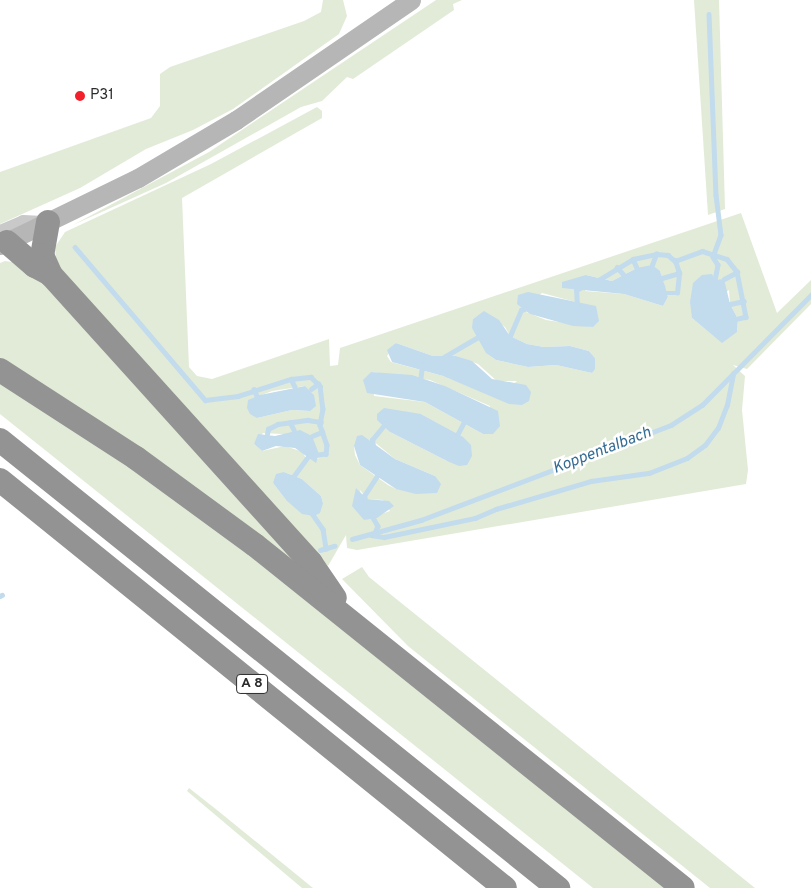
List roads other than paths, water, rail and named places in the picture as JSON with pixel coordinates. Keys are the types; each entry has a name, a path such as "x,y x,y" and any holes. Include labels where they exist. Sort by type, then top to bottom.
{"highway":[{"path":"48,222 42,255 51,274 310,563 352,622"},
{"path":"2,239 36,266 51,274"},
{"path":"0,370 189,496 352,622 683,888"},
{"name":"A 8","path":"0,440 558,888"},
{"name":"A 8","path":"0,480 504,888"}],"main road":[{"path":"2,239 48,222 138,178 236,120 411,0"}],"water":[{"path":"652,265 660,271 668,297 663,306 624,294 562,288 562,282 586,275 612,281 637,268"},
{"path":"712,274 715,280 724,279 730,304 738,319 737,332 722,343 692,318 690,302 693,283 702,275"},
{"path":"528,292 596,306 599,321 593,327 573,326 530,314 517,304 518,295"},
{"path":"484,311 499,320 510,336 527,344 544,347 570,346 589,351 595,358 595,369 592,373 556,365 528,367 496,360 486,353 472,328 473,319"},
{"path":"396,343 433,356 456,356 472,361 492,379 526,385 531,392 529,401 522,405 509,404 443,376 392,362 387,350"},
{"path":"371,372 412,375 445,386 498,411 500,426 493,434 483,434 425,402 367,393 363,380"},
{"path":"305,386 314,395 316,406 310,411 292,410 257,418 250,414 247,408 248,400 260,395"},
{"path":"384,408 421,414 463,437 471,445 472,456 467,465 459,466 447,461 390,432 377,420 377,414"},
{"path":"300,430 312,436 319,454 316,463 295,448 276,446 262,451 254,444 258,434 275,436"},
{"path":"362,435 395,459 435,476 441,484 437,493 416,494 396,489 360,465 354,446 357,436"},
{"path":"284,472 302,479 321,496 323,503 320,513 314,516 302,514 286,500 273,483 276,474"},
{"path":"356,488 367,499 389,501 394,506 377,518 364,520 352,506"}],"waterway":[{"path":"709,14 716,195 721,235 713,257 718,265 715,280"},
{"path":"75,247 205,400 238,396 291,379 311,377 320,386 323,409 320,425 327,445 326,454 309,456 291,481"},
{"path":"597,281 633,259 656,254 668,255 675,261 702,251 727,259 737,272 746,317 738,319"},
{"path":"652,265 656,254"},
{"path":"633,259 637,268"},
{"path":"662,278 679,273 675,261"},
{"path":"617,267 624,275"},
{"path":"724,279 737,272"},
{"path":"667,293 677,293 679,273"},
{"path":"577,307 576,290 580,288"},
{"name":"Koppentalbach","path":"352,539 421,520 671,425 702,405 811,295"},
{"path":"730,304 744,301"},
{"path":"505,336 510,336 521,310 525,309"},
{"path":"444,357 480,336"},
{"path":"420,382 422,365"},
{"path":"371,535 384,537 475,518 496,509 591,481 649,473 687,458 705,445 718,428 727,405 733,374"},
{"path":"291,379 295,387"},
{"path":"311,389 318,384"},
{"path":"254,389 257,396"},
{"path":"267,434 268,429 278,424 308,420 321,422"},
{"path":"456,437 465,420"},
{"path":"290,422 294,430"},
{"path":"373,446 372,440 385,424"},
{"path":"312,436 322,432"},
{"path":"365,500 364,496 379,473"},
{"path":"311,512 323,529 326,549"},
{"path":"371,514 378,526 375,533"},
{"name":"Koppentalbach","path":"320,550 334,546"}],"place":[{"name":"P31","path":"80,96"}]}
